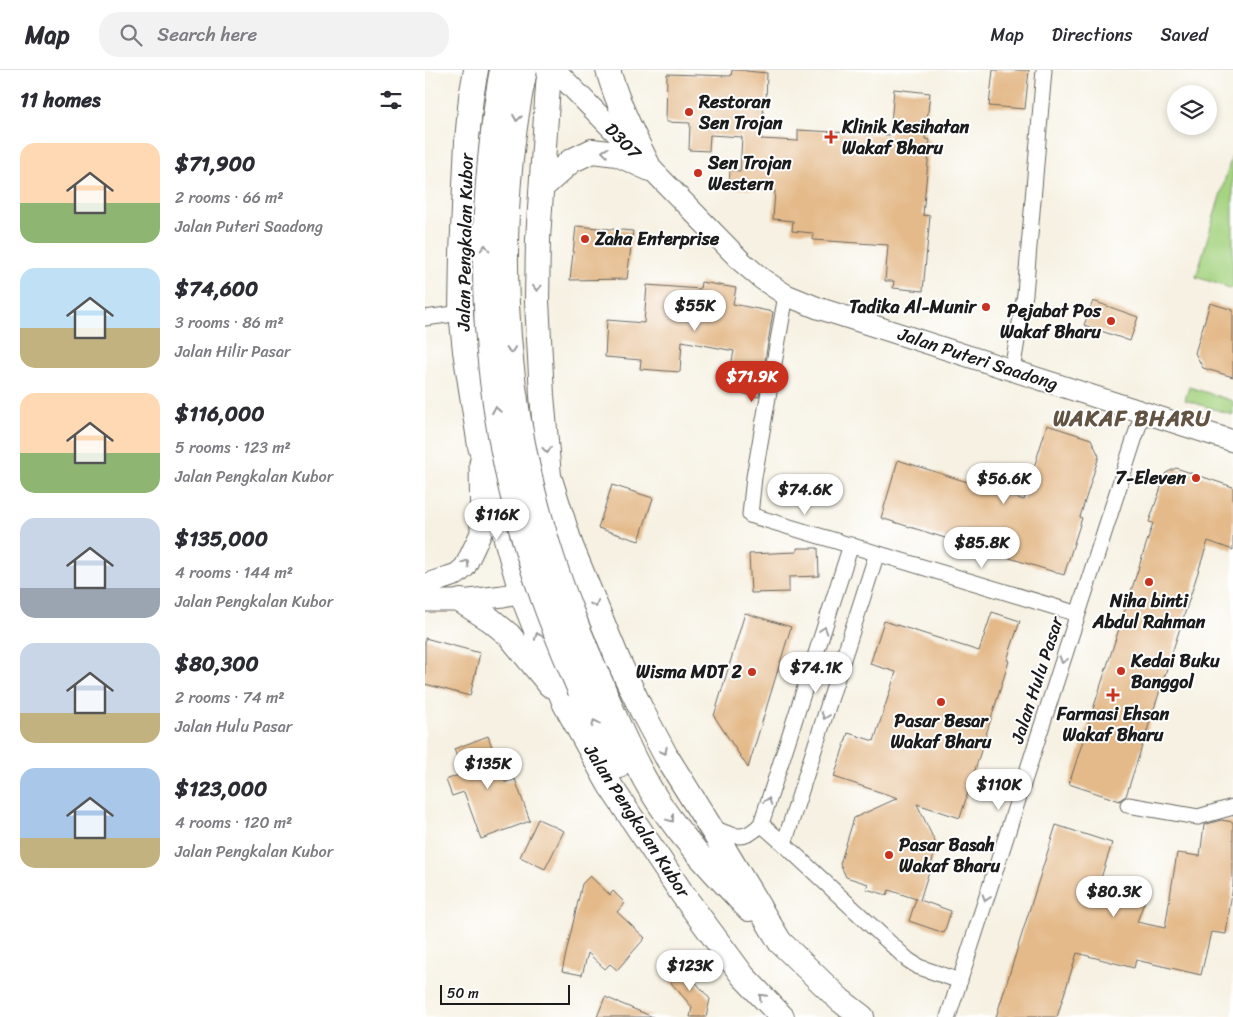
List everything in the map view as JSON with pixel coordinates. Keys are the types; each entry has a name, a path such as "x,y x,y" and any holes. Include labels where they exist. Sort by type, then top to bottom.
{"main road":[{"path":"463,70 471,97"},
{"name":"Jalan Pengkalan Kubor","path":"476,70 471,97 467,142 461,312 465,352 480,446 521,592 582,692 637,765 665,811 683,835 779,942 840,1000 862,1017"},
{"name":"Jalan Pengkalan Kubor","path":"502,70 488,180 485,286 493,391 501,443 512,495 526,546 551,621 613,760 743,976 781,1017"},
{"name":"Jalan Pengkalan Kubor","path":"525,70 509,182 507,285 509,337 523,439 533,490 563,589 581,637 582,692"},
{"name":"Jalan Pengkalan Kubor","path":"549,70 538,239 537,301 549,476 571,546 618,660 642,711 666,756 779,942"},
{"path":"607,70 622,111 650,169"},
{"path":"467,142 485,103 496,92 508,86 526,86 536,95 540,102 544,134"},
{"path":"541,187 571,161 592,151 617,154 650,169"},
{"path":"461,601 491,620 509,635 536,667 582,692"}],"street":[{"name":"D307","path":"555,70 693,211"},
{"path":"1012,370 1025,294 1044,70"},
{"name":"Jalan Puteri Saadong","path":"693,211 748,267 786,295 818,308 1233,441"},
{"path":"786,295 754,476 750,515 1078,614"},
{"path":"425,318 461,312"},
{"name":"Jalan Hulu Pasar","path":"948,1017 1143,412"},
{"path":"425,585 457,574 465,567 481,533 480,446"},
{"path":"708,825 731,836 739,837 748,835 761,824 851,545"},
{"path":"425,601 461,601 521,592 561,570 567,562 571,546"},
{"path":"784,844 877,553"},
{"path":"1128,805 1198,817 1233,808"},
{"path":"761,824 908,960 919,967 960,981"}],"green space":[{"path":"1233,152 1233,289 1196,277"},
{"path":"1189,387 1233,401 1233,415 1185,400"}],"building":[{"path":"732,70 767,73 766,102 764,102 761,139 798,141 798,130 890,135 894,89 930,93 925,139 930,140 923,215 930,216 923,291 893,288 894,281 885,281 888,245 813,240 813,233 792,231 793,221 773,219 775,191 729,188 730,170 740,171 742,137 710,135 709,151 689,150 690,123 666,122 667,74 731,76"},
{"path":"993,70 1029,70 1025,109 989,106"},
{"path":"576,226 633,231 627,279 570,280"},
{"path":"701,282 736,288 733,304 773,312 759,397 726,390 734,351 682,341 680,372 640,369 641,360 605,357 607,320 644,323 647,285 700,289"},
{"name":"Pejabat Pos Wakaf Bharu","path":"1093,301 1138,317 1130,341 1084,325"},
{"path":"1210,303 1233,310 1233,377 1203,368 1195,353"},
{"path":"1047,425 1091,439 1099,456 1064,575 881,518 898,460 1024,500"},
{"path":"1176,468 1233,487 1233,550 1208,541 1126,796 1120,801 1069,784 1153,523 1149,522 1166,473"},
{"path":"612,485 653,498 639,541 598,528"},
{"path":"797,548 818,548 819,576 789,577 789,592 751,593 749,554 797,552"},
{"name":"Pasar Besar Wakaf Bharu","path":"992,612 1020,621 960,818 917,804 937,846 920,900 951,911 944,933 909,921 916,899 889,890 887,895 866,889 868,884 846,877 840,864 854,818 898,798 834,777 848,733 874,741 896,672 870,664 884,621 979,651"},
{"name":"Wisma MDT 2","path":"745,613 791,627 748,768 714,716"},
{"path":"425,638 480,653 470,696 425,684"},
{"path":"488,736 505,782 515,779 530,821 481,839 464,792 452,796 446,780 463,773 454,749"},
{"path":"538,819 564,831 545,869 520,857"},
{"path":"1221,820 1233,822 1233,885 1226,934 1211,932 1201,975 1136,960 1134,968 1077,953 1057,1017 996,1017 1056,825 1112,843 1101,878 1146,897 1137,922 1165,928 1177,853 1200,856 1204,825"},
{"path":"590,876 610,895 613,891 625,903 617,912 645,938 617,970 610,964 605,969 588,953 582,975 562,971 582,884"},
{"path":"680,964 710,999 706,1017 690,1017 692,1007 666,977"},
{"path":"605,997 653,1017 597,1017"}],"place":[{"name":"Restoran Sen Trojan","path":"689,112"},
{"name":"Klinik Kesihatan Wakaf Bharu","path":"831,137"},
{"name":"Sen Trojan Western","path":"698,173"},
{"name":"Zaha Enterprise","path":"585,239"},
{"name":"Tadika Al-Munir","path":"986,307"},
{"name":"Pejabat Pos Wakaf Bharu","path":"1111,321"},
{"name":"7-Eleven","path":"1196,478"},
{"name":"Niha binti Abdul Rahman","path":"1149,582"},
{"name":"Kedai Buku Banggol","path":"1121,671"},
{"name":"Wisma MDT 2","path":"752,672"},
{"name":"Farmasi Ehsan Wakaf Bharu","path":"1113,695"},
{"name":"Pasar Besar Wakaf Bharu","path":"941,702"},
{"name":"Pasar Basah Wakaf Bharu","path":"889,855"}],"district":[{"name":"WAKAF BHARU","path":"1132,418"}]}
